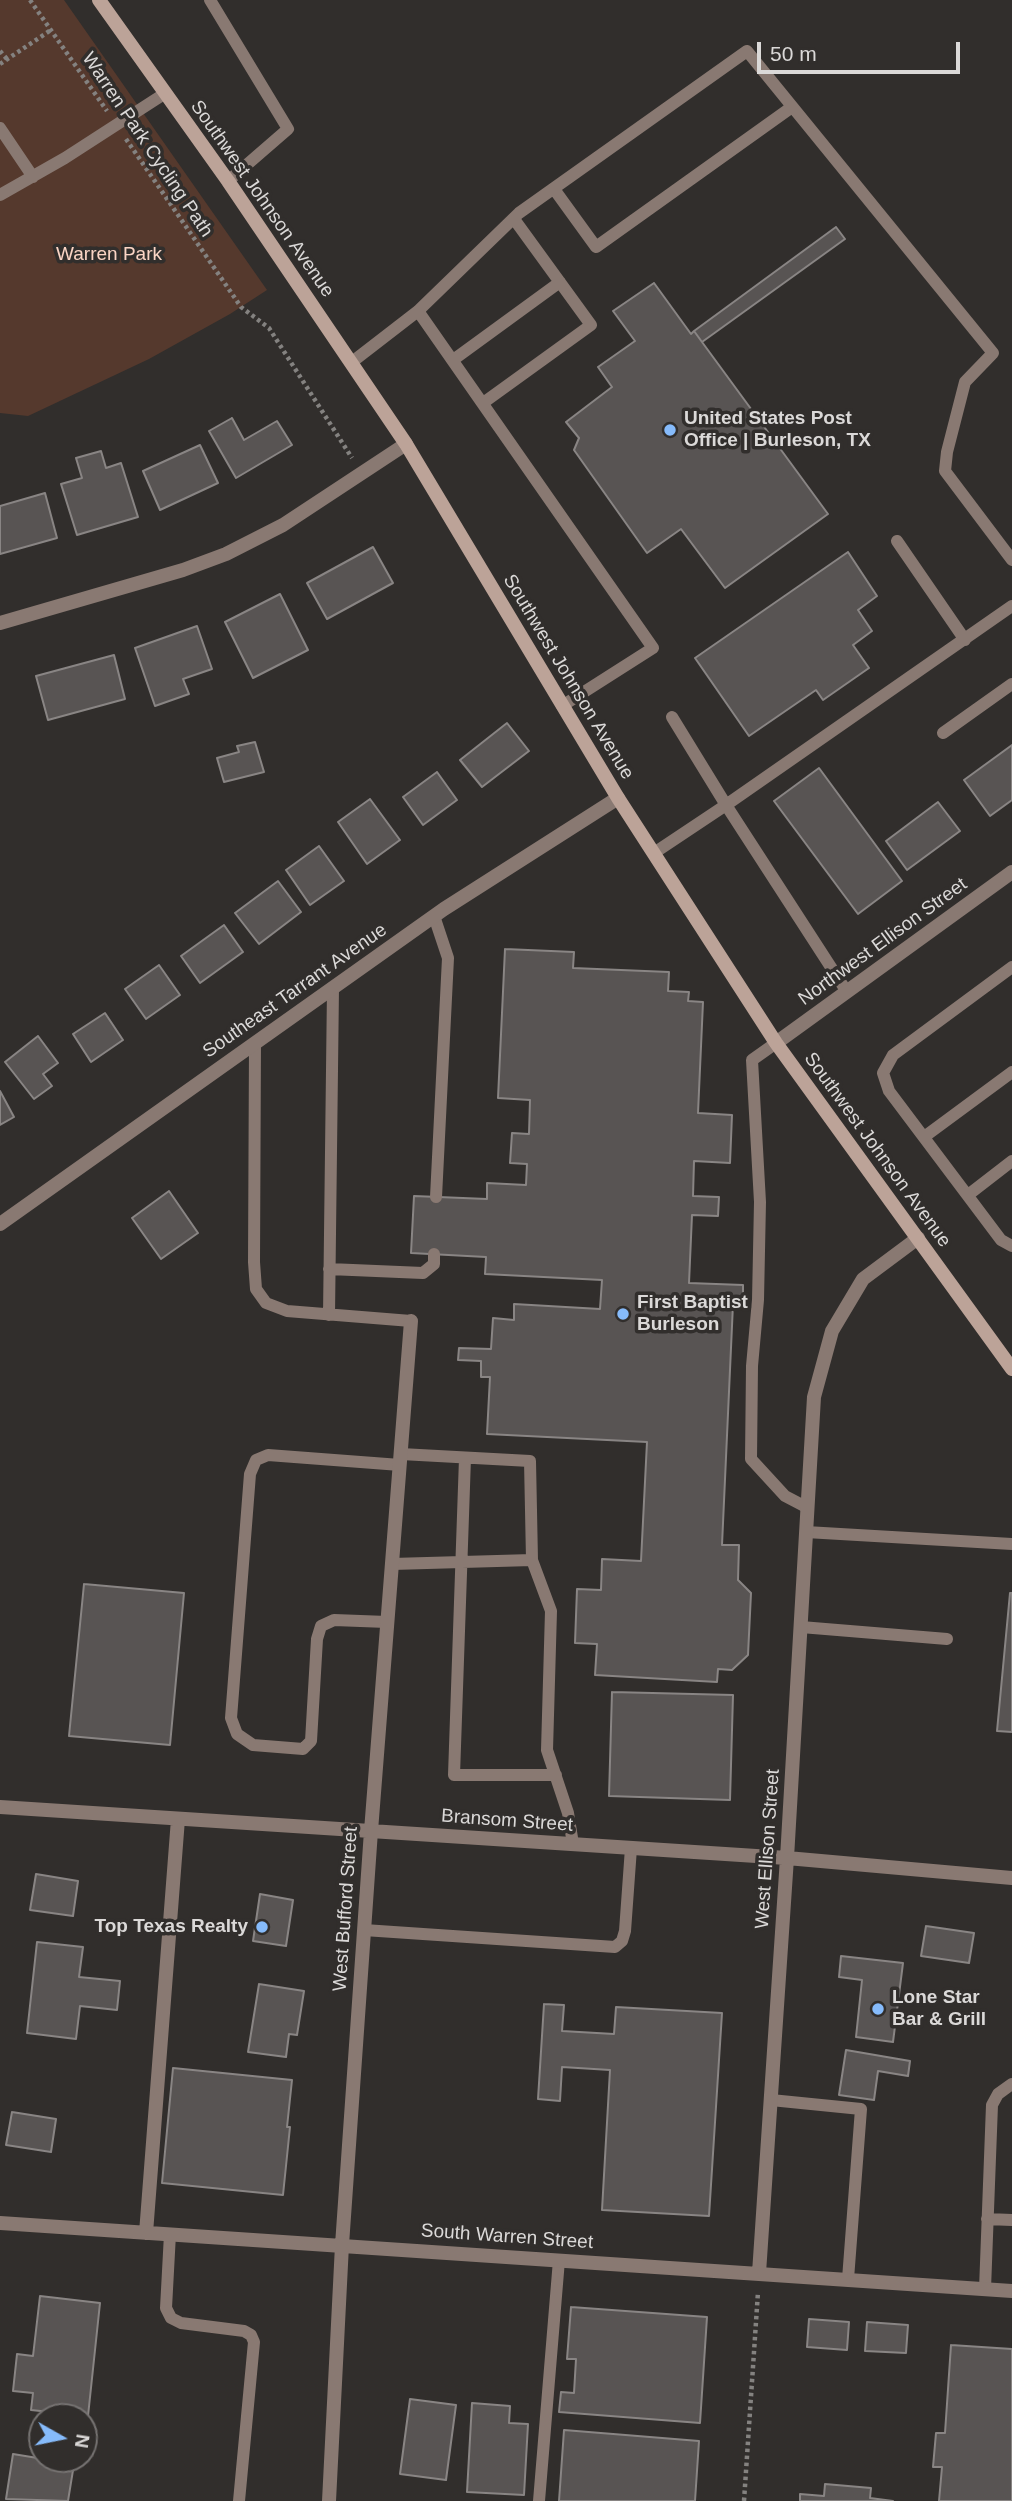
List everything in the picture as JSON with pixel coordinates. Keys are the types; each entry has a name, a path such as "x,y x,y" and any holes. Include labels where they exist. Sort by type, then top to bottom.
{"street":[{"name":"Southwest Johnson Avenue","path":"99,0 228,181 406,444 618,798 776,1043 1012,1369"},
{"path":"0,623 184,570 226,554 283,525 406,444"},
{"name":"Southeast Tarrant Avenue","path":"0,1224 434,916 618,798"},
{"name":"Northwest Ellison Street","path":"776,1043 1012,873"},
{"name":"West Ellison Street","path":"759,2273 814,1397 832,1331 863,1279 918,1238"},
{"name":"West Bufford Street","path":"329,2501 342,2245 370,1831 411,1321"},
{"name":"Bransom Street","path":"0,1807 787,1858 1012,1878"},
{"path":"146,2233 178,1819"},
{"name":"South Warren Street","path":"0,2223 1012,2291"}],"lane":[{"path":"210,0 288,129 228,181"},
{"path":"352,362 418,311 514,219 747,51 993,353 965,382 947,452 945,471 1012,560"},
{"path":"0,195 164,94"},
{"path":"554,190 596,247 792,107"},
{"path":"0,128 33,177"},
{"path":"483,403 591,325 514,219"},
{"path":"453,360 560,282"},
{"path":"418,311 653,648 562,706"},
{"path":"897,541 965,640"},
{"path":"654,853 1012,606"},
{"path":"943,733 1012,684"},
{"path":"672,717 847,992"},
{"path":"434,916 448,958 436,1197"},
{"path":"1012,967 893,1055 883,1073 888,1091 1001,1240 1012,1246"},
{"path":"329,1315 333,988"},
{"path":"255,1043 254,1262 257,1289 267,1303 287,1311 411,1321"},
{"path":"776,1043 752,1060 760,1202 758,1300 752,1366 751,1459 785,1496 808,1508"},
{"path":"923,1137 1012,1072"},
{"path":"968,1195 1012,1161"},
{"path":"329,1269 422,1273 434,1264 434,1254"},
{"path":"387,1622 334,1620 321,1626 317,1639 311,1741 303,1749 253,1745 237,1734 231,1718 250,1474 256,1460 268,1455 530,1461 532,1560 551,1611 547,1750 568,1813 573,1844"},
{"path":"465,1458 454,1775 556,1775"},
{"path":"806,1532 1012,1544"},
{"path":"392,1563 532,1560"},
{"path":"801,1627 947,1639"},
{"path":"364,1930 615,1947 622,1941 625,1931 631,1848"},
{"path":"985,2289 992,2105 998,2094 1012,2084"},
{"path":"771,2101 861,2109 848,2279"},
{"path":"987,2219 1012,2220"},
{"path":"170,2234 166,2308 171,2318 181,2323 244,2331 251,2335 254,2342 239,2501"},
{"path":"539,2501 559,2260"}],"path":[{"name":"Warren Park Cycling Path","path":"30,0 241,307 269,328 362,474"},
{"path":"0,64 51,30"},
{"path":"0,51 7,60"},
{"path":"744,2501 759,2273"}],"green space":[{"name":"Warren Park","path":"0,0 64,0 267,290 149,359 28,416 0,413"}],"building":[{"path":"836,227 845,239 702,342 694,331"},
{"name":"United States Post Office | Burleson, TX","path":"654,283 691,334 694,331 828,514 725,588 681,529 647,553 574,450 579,438 566,422 612,387 598,367 635,341 613,311"},
{"path":"232,418 244,440 277,421 292,445 236,478 209,431"},
{"path":"200,445 218,483 160,510 143,471"},
{"path":"101,451 106,468 121,463 138,517 77,535 61,484 82,478 76,458"},
{"path":"45,493 57,538 0,554 0,506"},
{"path":"373,547 393,583 327,619 307,583"},
{"path":"848,552 877,596 858,610 872,631 853,645 869,668 823,700 816,690 749,736 695,658"},
{"path":"280,594 308,650 253,678 225,622"},
{"path":"197,626 212,669 183,679 189,694 155,706 135,648"},
{"path":"114,655 125,699 48,720 36,676"},
{"path":"507,723 529,751 482,787 460,760"},
{"path":"255,742 264,772 224,782 217,758 239,752 237,746"},
{"path":"1012,745 1012,800 990,816 964,780"},
{"path":"819,768 902,881 858,914 774,801"},
{"path":"437,772 457,800 423,825 403,797"},
{"path":"370,799 400,840 367,864 338,822"},
{"path":"938,802 960,831 907,870 886,841"},
{"path":"319,846 344,881 310,905 286,870"},
{"path":"278,881 301,912 259,944 235,913"},
{"path":"224,925 243,952 200,983 181,956"},
{"name":"First Baptist Burleson","path":"505,949 574,952 573,968 669,972 668,991 689,992 688,1001 703,1002 698,1113 732,1115 730,1163 694,1161 693,1196 719,1197 718,1216 692,1215 689,1283 743,1285 743,1304 733,1304 722,1545 739,1545 738,1580 751,1593 748,1655 732,1670 718,1669 717,1682 595,1675 597,1644 575,1643 577,1589 601,1590 602,1559 641,1561 647,1442 487,1434 490,1377 481,1377 481,1361 458,1360 459,1348 491,1349 493,1318 514,1320 514,1304 600,1309 602,1280 485,1274 486,1257 411,1253 414,1196 487,1199 487,1183 526,1185 527,1164 510,1163 512,1133 529,1134 530,1100 498,1098"},
{"path":"159,965 180,995 146,1019 125,989"},
{"path":"105,1013 123,1040 91,1062 73,1034"},
{"path":"38,1036 58,1063 43,1074 52,1086 34,1099 5,1062"},
{"path":"0,1091 14,1117 0,1125"},
{"path":"169,1191 198,1233 161,1259 132,1218"},
{"path":"84,1584 184,1593 170,1745 69,1736"},
{"path":"1012,1593 1012,1732 997,1731"},
{"path":"612,1692 733,1695 730,1800 609,1796"},
{"path":"36,1874 78,1881 73,1916 30,1910"},
{"path":"260,1894 293,1900 286,1946 253,1941"},
{"path":"926,1926 974,1933 969,1963 921,1956"},
{"path":"37,1942 83,1947 79,1977 120,1981 117,2010 80,2006 76,2039 27,2033"},
{"name":"Lone Star Bar & Grill","path":"841,1956 903,1963 893,2042 856,2037 862,1980 839,1977"},
{"path":"259,1984 304,1991 297,2035 289,2034 286,2057 248,2052"},
{"path":"544,2004 564,2005 562,2031 614,2034 616,2007 722,2013 709,2216 602,2210 610,2070 562,2067 560,2101 538,2099"},
{"path":"846,2050 910,2061 908,2076 878,2071 874,2100 839,2095"},
{"path":"173,2068 292,2080 283,2195 162,2183"},
{"path":"12,2112 56,2119 51,2152 6,2145"},
{"path":"40,2296 100,2303 89,2403 32,2403 33,2393 13,2391 17,2354 33,2356"},
{"path":"571,2307 707,2317 700,2423 559,2412 561,2392 574,2393 576,2359 567,2359"},
{"path":"809,2319 849,2322 847,2350 807,2347"},
{"path":"867,2322 908,2325 906,2353 865,2351"},
{"path":"951,2345 1012,2349 1012,2501 939,2501 942,2467 933,2467 936,2433 945,2433"},
{"path":"410,2399 456,2405 446,2480 400,2474"},
{"path":"472,2403 510,2406 509,2423 528,2424 524,2495 467,2492"},
{"path":"564,2430 699,2441 695,2501 559,2501"},
{"path":"13,2454 28,2456 28,2473 73,2473 68,2501 6,2499"},
{"path":"825,2484 871,2488 870,2498 893,2501 800,2501 800,2494 824,2496"}],"place":[{"name":"United States Post Office | Burleson, TX","path":"670,430"},
{"name":"First Baptist Burleson","path":"623,1314"},
{"name":"Top Texas Realty","path":"262,1927"},
{"name":"Lone Star Bar & Grill","path":"878,2009"}]}
